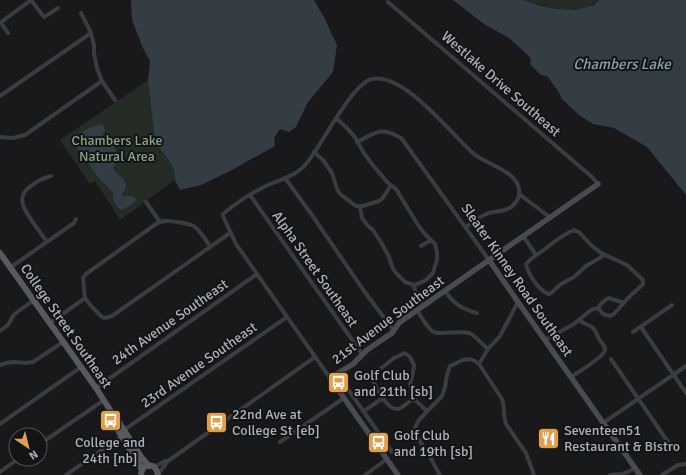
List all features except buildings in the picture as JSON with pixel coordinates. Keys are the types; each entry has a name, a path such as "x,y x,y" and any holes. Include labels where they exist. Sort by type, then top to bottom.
{"main road":[{"name":"College Street Southeast","path":"0,253 96,388 112,413 113,422 142,458 158,471 158,474"},
{"name":"College Street Southeast","path":"123,433 137,460 141,473"},
{"path":"141,473 144,468 151,466"}],"street":[{"path":"8,33 1,23 31,0 44,17 58,8"},
{"name":"Westlake Drive Southeast","path":"388,2 592,177 598,184"},
{"path":"81,14 91,33 97,68 102,81 114,100"},
{"path":"0,96 91,33"},
{"path":"398,475 236,244 223,214 265,186 285,178 306,165 351,97 359,87 372,79 386,80 399,86 430,110 474,154 511,175 516,180 519,194 516,202 509,209 485,214 466,227"},
{"path":"0,137 13,138 22,136 102,81"},
{"path":"336,118 347,128 372,164 387,182 396,189 418,225 435,244 437,252 436,267 430,278 414,284 405,282 397,274 393,269 389,257 381,242 362,218 360,207"},
{"name":"Sleater Kinney Road Southeast","path":"357,142 378,132 385,131 402,139 466,227 603,423 632,471 640,475"},
{"path":"13,138 14,144"},
{"path":"314,152 323,160 332,173 340,194 356,206 360,207 374,204 383,198 391,185"},
{"path":"47,242 24,209 22,196 26,189 41,179 50,176"},
{"path":"285,178 364,291 394,331"},
{"name":"21st Avenue Southeast","path":"330,378 352,364 362,354 394,331 399,324 417,310 598,184"},
{"path":"519,194 551,218"},
{"name":"Alpha Street Southeast","path":"250,195 362,354"},
{"path":"146,202 160,222"},
{"path":"11,267 74,223 76,218"},
{"path":"211,247 194,226 176,222 160,222 86,274 83,278 85,298 102,317 109,317 211,247 230,233"},
{"path":"598,308 603,314 610,316 614,314 643,284 642,280 627,265 604,254 591,245 579,232 574,230 558,239 531,258 526,264 532,279 548,294 561,284 574,277 586,266 604,254"},
{"path":"523,236 536,255"},
{"path":"421,246 430,240"},
{"name":"24th Avenue Southeast","path":"96,388 258,274"},
{"path":"414,284 423,306"},
{"path":"445,291 457,305 468,311 477,313"},
{"path":"50,323 85,298"},
{"path":"545,340 579,320 591,310 598,308 605,300 610,298 624,303"},
{"path":"0,331 8,325 16,313 34,300"},
{"path":"479,364 488,349 500,336 518,302"},
{"path":"633,332 672,305"},
{"path":"417,310 434,332 463,332 475,337 488,349"},
{"name":"23rd Avenue Southeast","path":"66,475 287,317"},
{"path":"571,377 604,353 605,348 594,330 579,320"},
{"path":"641,327 686,393"},
{"path":"0,365 6,363 33,362 63,342"},
{"path":"414,399 398,409 387,404 372,379 374,374 394,358 405,353 410,357 414,365 414,373 410,384 414,399 427,411"},
{"path":"158,474 168,461 315,357"},
{"path":"440,475 415,432 415,428 419,420 442,396 450,366 463,360 470,359 479,364 502,399 505,420 526,453 534,475"},
{"path":"611,359 670,445"},
{"path":"603,423 686,366"},
{"path":"0,424 81,367"},
{"path":"345,385 392,452"},
{"path":"280,442 344,398"},
{"path":"364,411 383,398"},
{"path":"48,438 104,400"},
{"path":"365,475 387,459"},
{"path":"151,466 168,461"},
{"path":"662,475 678,465 686,464"},
{"path":"610,475 632,471"}],"green space":[{"path":"524,0 599,0 582,9 572,10 552,8"},
{"name":"Chambers Lake Natural Area","path":"148,80 158,146 174,170 175,180 120,220 95,181 90,184 60,140"}],"water":[{"path":"131,0 314,0 337,45 333,72 308,102 296,127 289,132 280,129 274,138 275,146 201,185 180,190 175,180 174,170 155,139 148,80 150,61 132,20"},
{"name":"Chambers Lake","path":"453,0 524,0 541,6 575,10 594,5 599,0 686,0 686,195 647,147 614,128 593,124 579,115 562,99 547,76 541,75 530,64 531,60 529,56 509,38 484,24"},
{"path":"101,124 105,130 102,139 109,141 116,150 117,159 113,168 126,183 122,196 132,196 136,200 134,203 122,210 114,203 113,192 98,177 77,148 75,142 75,138 79,134"}],"place":[{"name":"Golf Club and 21th [sb]","path":"338,383"},
{"name":"College and 24th [nb]","path":"110,420"},
{"name":"22nd Ave at College St [eb]","path":"217,422"},
{"name":"Seventeen51 Restaurant & Bistro","path":"549,438"},
{"name":"Golf Club and 19th [sb]","path":"379,443"}]}
